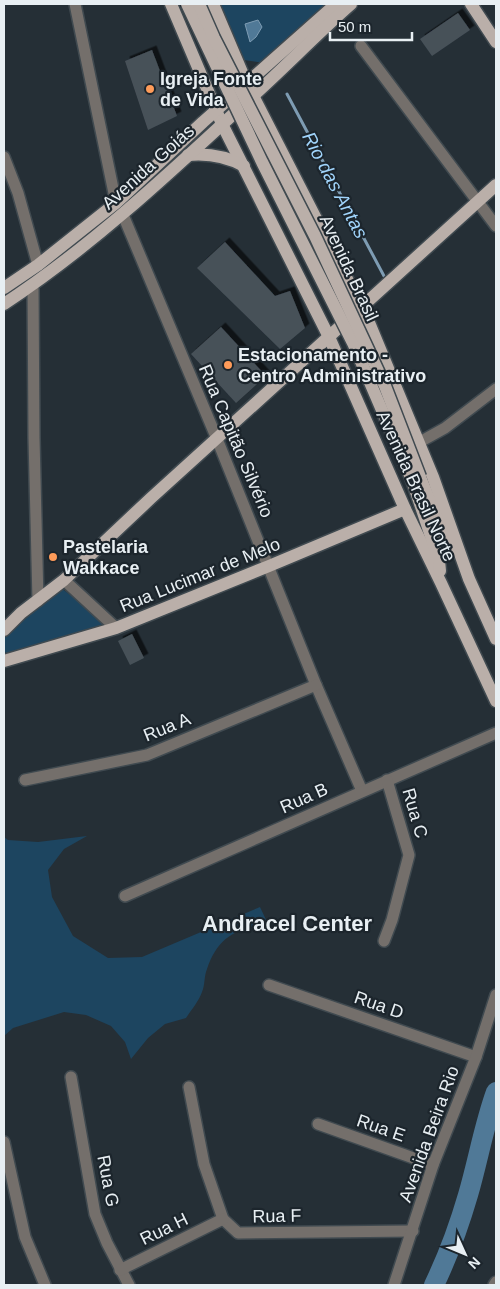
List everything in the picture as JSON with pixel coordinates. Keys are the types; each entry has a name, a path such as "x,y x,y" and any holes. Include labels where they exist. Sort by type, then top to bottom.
{"main road":[{"name":"Avenida Brasil Norte","path":"171,4 216,112 329,337 405,509 496,701"},
{"name":"Avenida Brasil","path":"187,4 262,162 353,343 416,479 469,579"},
{"name":"Avenida Brasil","path":"199,4 226,62 310,228 385,386 416,479 439,560 441,583"},
{"name":"Avenida Brasil Norte","path":"213,4 248,84 362,306 432,477 469,579 496,638"},
{"name":"Avenida Goiás","path":"4,288 38,265 116,203 336,4"},
{"name":"Avenida Goiás","path":"4,304 34,285 123,215 351,4"},
{"path":"471,4 496,42"},
{"path":"235,57 249,66 262,67 268,64"},
{"path":"188,155 216,155 244,166"},
{"path":"4,630 20,613 64,580 151,498 496,184"},
{"name":"Rua Lucimar de Melo","path":"4,661 116,628 405,509"}],"street":[{"path":"75,4 116,203"},
{"path":"361,46 496,226"},
{"path":"4,157 18,193 38,265"},
{"name":"Rua Capitão Silvério","path":"123,215 217,439 316,685 362,791"},
{"path":"34,285 34,438 38,601"},
{"path":"418,443 445,428 496,389"},
{"path":"64,580 116,628"},
{"name":"Rua A","path":"25,780 147,755 316,685"},
{"name":"Rua B","path":"125,896 496,733"},
{"name":"Rua C","path":"384,942 392,920 409,855 387,780"},
{"name":"Rua D","path":"270,985 476,1057"},
{"name":"Avenida Beira Rio","path":"394,1285 434,1165 476,1057 496,995"},
{"name":"Rua G","path":"71,1077 95,1214 120,1270 129,1285"},
{"path":"189,1087 204,1164 223,1219"},
{"name":"Rua E","path":"318,1124 434,1165"},
{"path":"4,1142 25,1237 45,1285"},
{"name":"Rua H","path":"120,1270 223,1219"},
{"name":"Rua F","path":"223,1219 238,1233 243,1234 413,1231"}],"shaded area":[{"path":"214,4 332,4 265,63 237,59"},
{"path":"258,20 262,27 256,37 250,42 245,24"},
{"path":"61,588 112,626 8,659 4,649 4,633"},
{"path":"87,836 64,849 48,870 52,897 73,936 108,958 142,957 260,907 268,924 238,931 223,942 211,958 201,995 186,1018 165,1024 148,1038 131,1059 125,1042 111,1026 86,1015 64,1012 13,1028 4,1036 4,837 8,840 38,842"}],"building":[{"path":"458,13 470,30 432,56 420,39"},
{"name":"Igreja Fonte de Vida","path":"152,50 177,116 148,130 125,61"},
{"path":"225,242 275,296 290,291 305,328 280,349 197,268"},
{"name":"Estacionamento - Centro Administrativo","path":"221,327 266,376 236,403 191,354"},
{"path":"132,634 144,658 130,665 118,641"}],"waterway":[{"name":"Rio das Antas","path":"287,94 384,276"},
{"name":"Rio das Antas","path":"434,1285 449,1252 461,1218 496,1092"}],"place":[{"name":"Igreja Fonte de Vida","path":"150,89"},
{"name":"Estacionamento - Centro Administrativo","path":"228,365"},
{"name":"Pastelaria Wakkace","path":"53,557"}],"district":[{"name":"Andracel Center","path":"287,923"}]}
